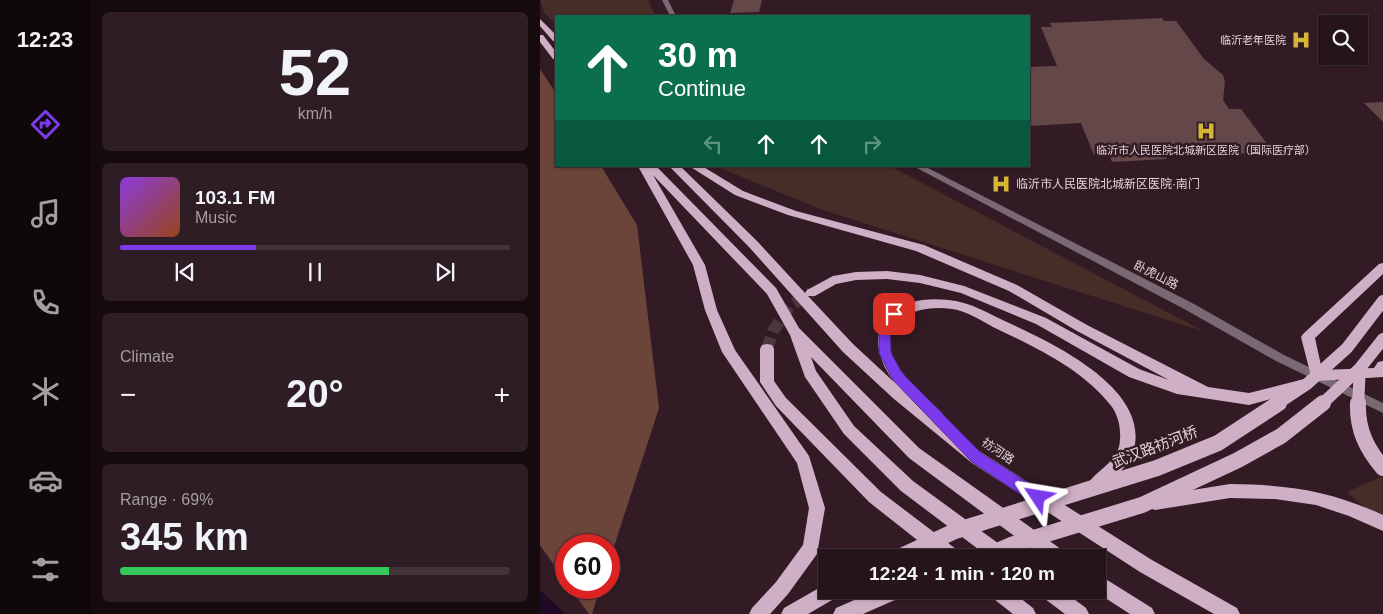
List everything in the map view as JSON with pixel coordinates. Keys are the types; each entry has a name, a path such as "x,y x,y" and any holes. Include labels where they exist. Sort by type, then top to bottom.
{"main road":[{"path":"540,21 555,38"},
{"path":"540,37 555,56"},
{"path":"645,167 699,265 712,310 729,352 804,461 817,508 811,548 782,588 758,614"},
{"path":"651,167 772,291 794,331 810,373 849,430 906,486 991,549"},
{"name":"祊河路","path":"675,167 753,244 848,348 899,395 977,458 1146,566 1231,614"},
{"path":"696,167 738,193 792,213 920,248 1013,288 1082,328 1207,393"},
{"path":"1312,380 1308,337 1383,267"},
{"path":"810,293 833,280 856,276 887,275 920,279 964,290 1041,321 1134,373 1177,388 1250,399 1312,380 1378,373 1383,366"},
{"name":"武汉路祊河桥","path":"916,549 954,531 1157,468 1218,442 1312,380 1347,348 1383,301"},
{"path":"977,458 898,377 885,353 884,330 894,314 917,304 943,303 964,307 1056,354 1088,374 1117,403 1126,422 1126,449 1115,467 1090,490"},
{"path":"794,331 848,389 914,453 1047,549"},
{"path":"1004,549 1142,505 1238,460 1281,436 1311,414 1360,368 1383,339"},
{"path":"767,349 767,382 782,402 875,497 942,549"},
{"path":"1360,368 1356,409 1362,438 1374,459 1383,468"},
{"path":"1142,505 1230,491 1275,492 1316,498 1352,509 1383,523"},
{"path":"1106,588 1146,614"},
{"path":"790,614 818,598"},
{"path":"842,614 877,599"},
{"path":"1008,599 1027,614"},
{"path":"1059,599 1080,614"}],"street":[{"path":"664,0 672,15"},
{"name":"卧虎山路","path":"919,167 1190,307 1280,358 1312,380 1383,408"}],"shaded area":[{"path":"540,0 648,0 655,15 555,15 555,24 544,12"},
{"path":"540,69 555,92 555,167 602,167 637,225 659,408 618,534 555,534 555,566 540,545"},
{"path":"717,167 892,167 1205,332 823,210"},
{"path":"1383,476 1383,523 1347,492"},
{"path":"540,590 565,614 540,614"},
{"path":"578,599 597,599 592,614 589,614"}],"building":[{"path":"734,0 762,0 759,12 730,13"},
{"path":"1162,18 1164,21 1176,21 1204,59 1223,75 1225,82 1223,100 1229,109 1241,109 1268,145 1254,146 1259,153 1165,156 1167,159 1112,162 1109,154 1094,155 1081,123 1030,126 1030,67 1057,66 1041,27 1052,27 1050,23"},
{"path":"1383,102 1383,122 1364,103"}],"tunnel":[{"path":"767,349 773,331 790,306 811,293"}],"place":[{"name":"临沂老年医院","path":"1301,40"},
{"name":"临沂市人民医院北城新区医院（国际医疗部）","path":"1206,131"},
{"name":"临沂市人民医院北城新区医院·南门","path":"1001,184"}],"route":[{"path":"894,314 884,330 885,353 898,377 977,458 1038,497"}]}
